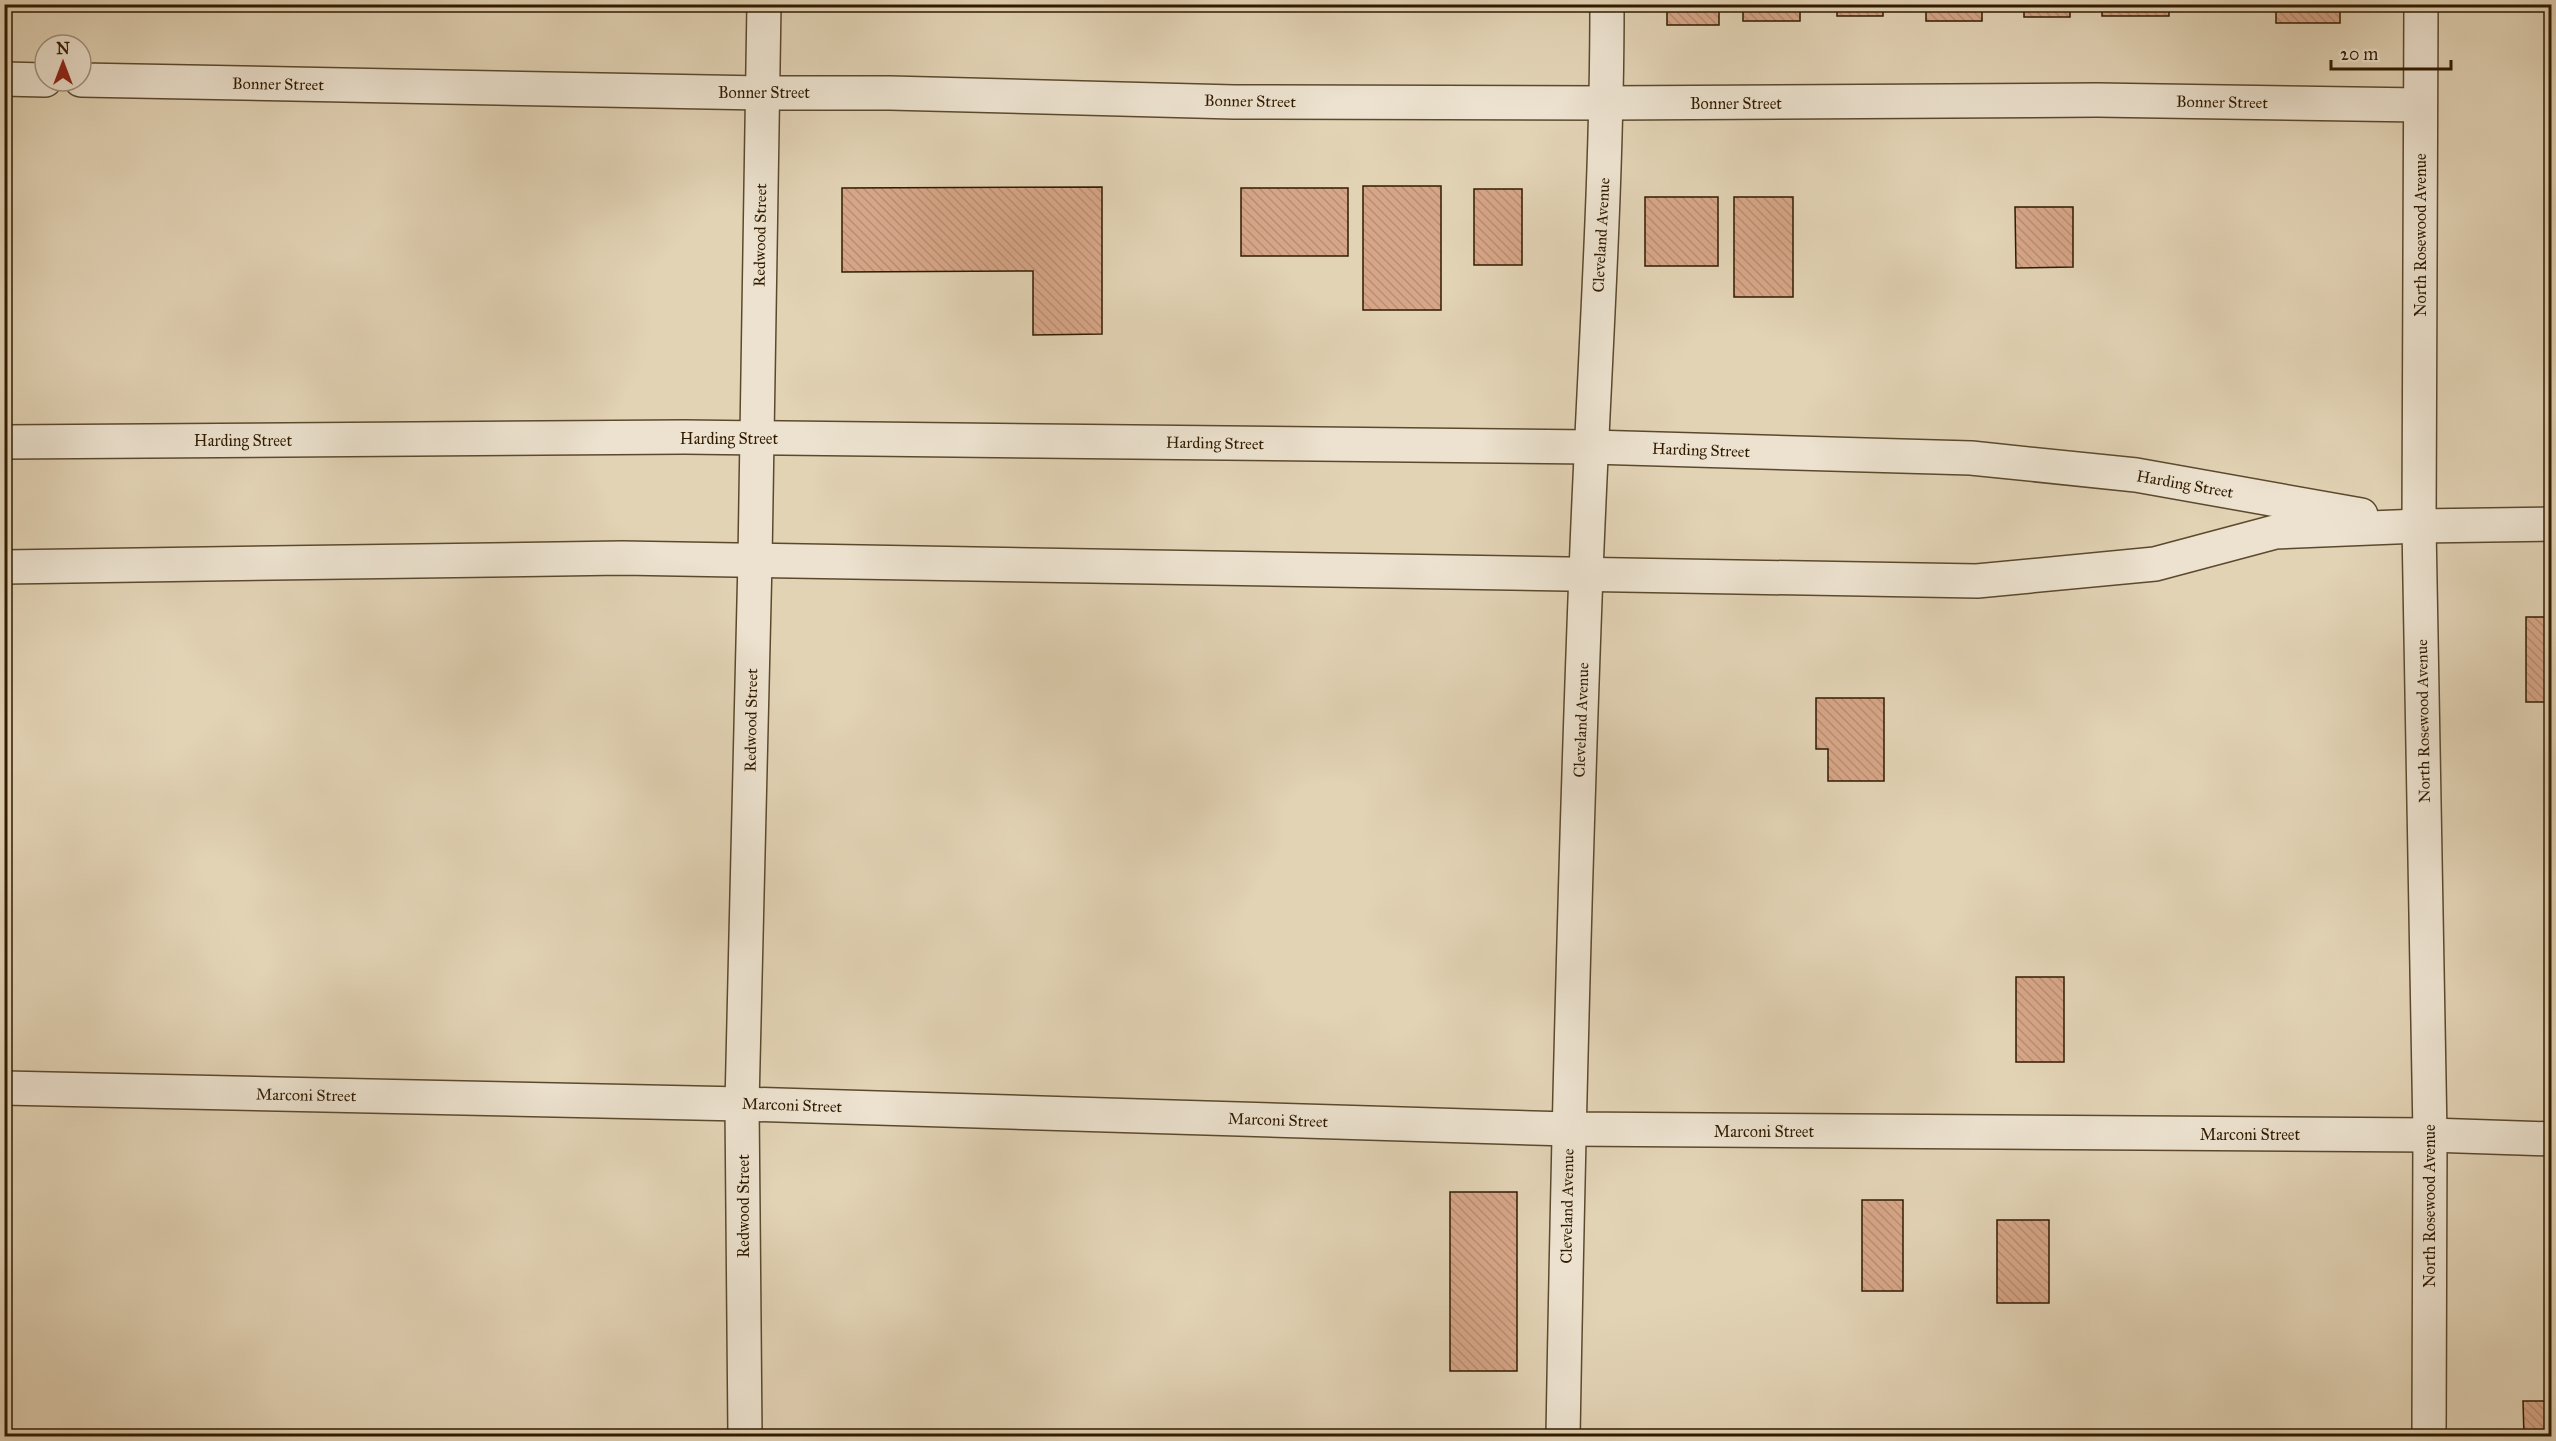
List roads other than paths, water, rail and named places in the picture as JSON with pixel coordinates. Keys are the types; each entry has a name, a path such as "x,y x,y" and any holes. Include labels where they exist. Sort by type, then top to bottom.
{"street":[{"name":"Redwood Street","path":"744,1437 742,1104 755,560 764,4"},
{"name":"Cleveland Avenue","path":"1563,1437 1569,1129 1586,575 1607,103 1606,4"},
{"name":"North Rosewood Avenue","path":"2421,4 2419,526 2430,1135 2429,1437"},
{"path":"4,79 33,80"},
{"name":"Bonner Street","path":"93,80 762,93 890,93 1234,102 1607,103 2097,100 2420,105"},
{"name":"Harding Street","path":"4,442 757,438 1591,447 1971,458 2136,475 2419,526"},
{"name":"Harding Street","path":"4,567 622,558 1977,581 2154,564 2275,532 2419,526 2552,524"},
{"name":"Marconi Street","path":"4,1089 742,1104 1569,1129 2430,1135 2552,1139"}]}
